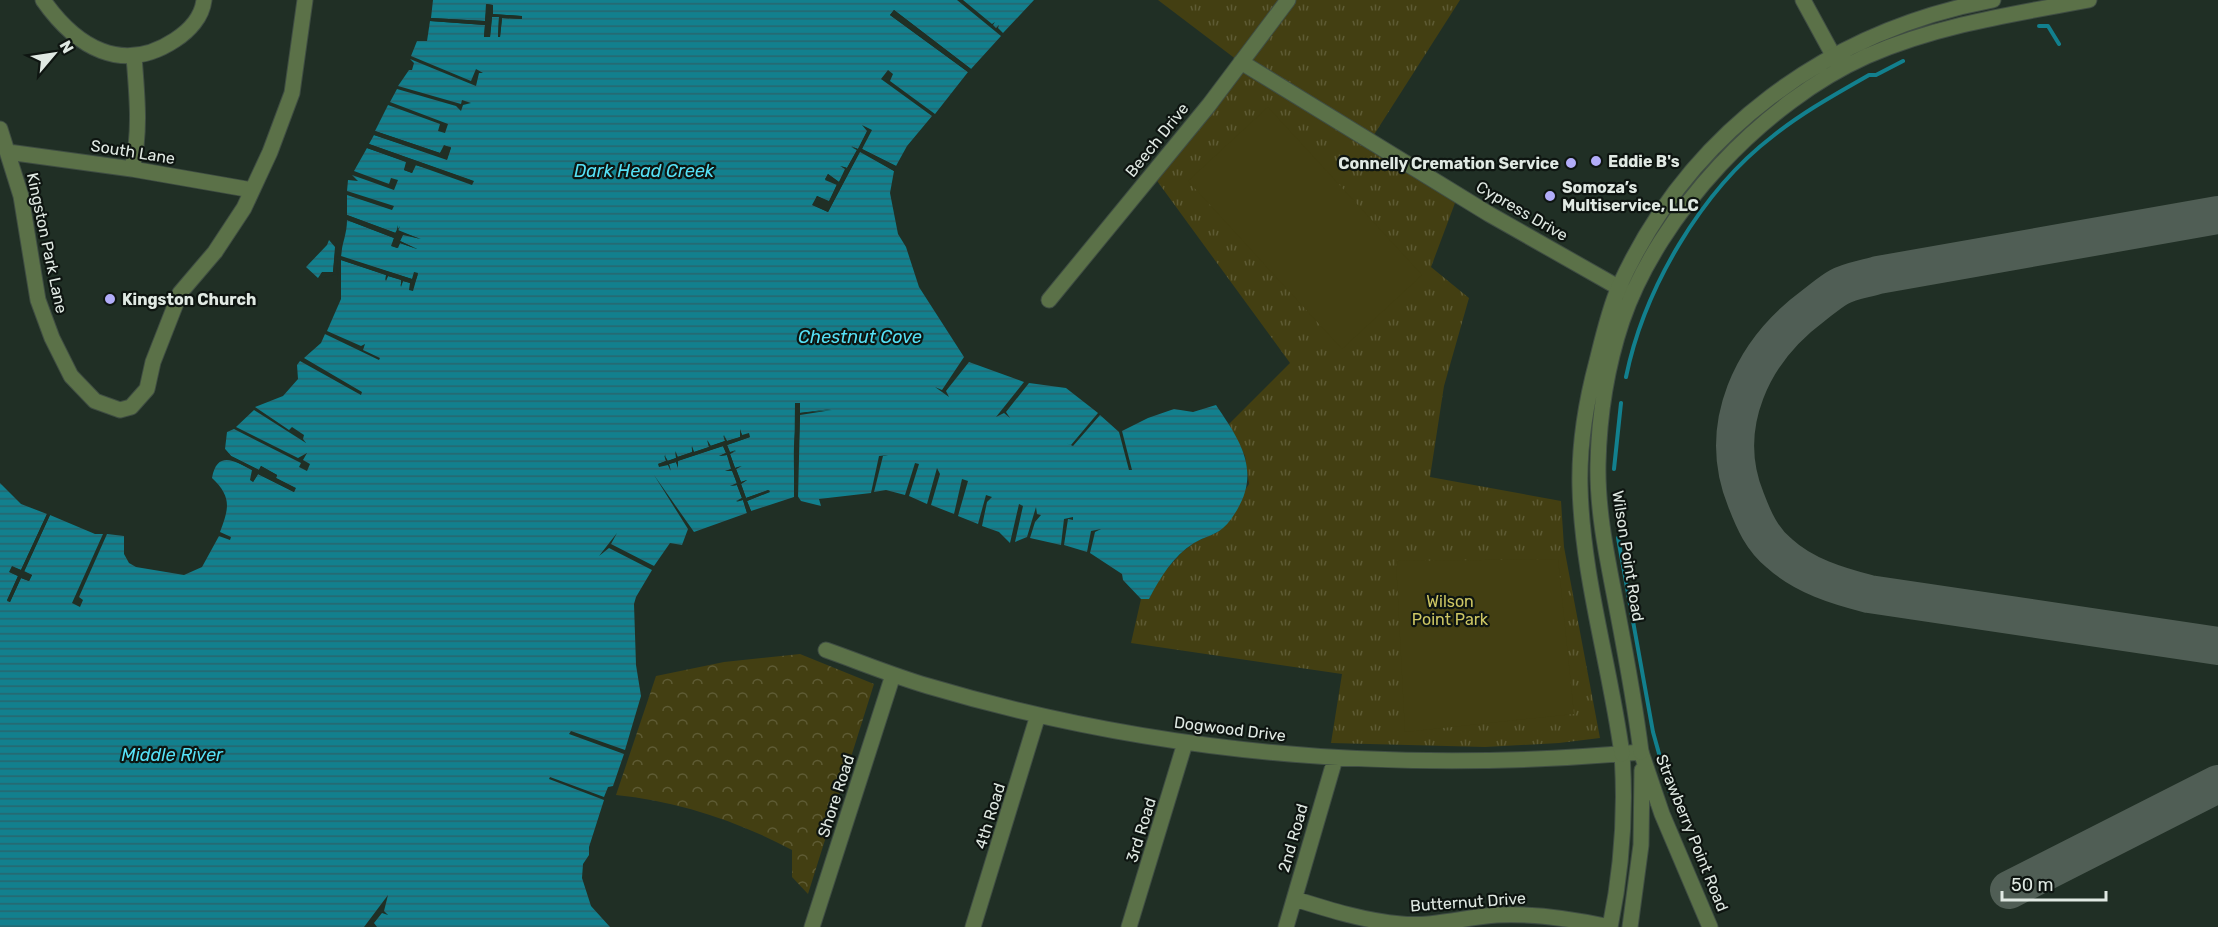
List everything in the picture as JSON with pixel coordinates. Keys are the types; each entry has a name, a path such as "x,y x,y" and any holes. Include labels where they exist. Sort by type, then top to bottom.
{"street":[{"path":"43,0 62,24 89,46 105,52 134,57 157,51 182,36 194,24 204,0"},
{"name":"Kingston Park Lane","path":"0,129 21,196 38,300 52,338 71,376 95,401 120,411 131,407 144,394 153,362 180,293 215,252 244,208 270,152 292,93 305,0"},
{"name":"Beech Drive","path":"1049,300 1241,63 1249,48 1288,0"},
{"path":"1803,0 1840,69"},
{"path":"1610,927 1623,856 1625,797 1622,754 1586,549 1580,485 1584,419 1598,356 1618,289 1664,210 1708,154 1763,101 1833,55 1913,20 1993,0"},
{"name":"Wilson Point Road","path":"1630,927 1641,845 1641,752 1635,701 1600,510 1598,463 1606,385 1622,321 1633,295 1674,223 1727,156 1792,100 1840,69 1900,43 1947,28 2083,1"},
{"path":"132,169 137,148 138,123 134,57"},
{"name":"Cypress Drive","path":"1241,63 1618,289 1633,295"},
{"name":"South Lane","path":"8,152 132,169 252,190"},
{"name":"Dogwood Drive","path":"826,650 893,675 1038,715 1185,743 1335,759 1487,762 1641,752"},
{"name":"Shore Road","path":"812,927 893,675"},
{"name":"4th Road","path":"973,927 1038,715"},
{"name":"3rd Road","path":"1129,927 1185,743"},
{"name":"Strawberry Point Road","path":"1641,752 1662,814 1710,927"},
{"name":"2nd Road","path":"1286,927 1335,759"},
{"name":"Butternut Drive","path":"1295,899 1346,915 1403,925 1430,925 1499,915 1529,915 1576,919 1610,927"}],"green space":[{"name":"Wilson Point Park","path":"1158,0 1460,0 1370,141 1458,195 1431,267 1469,298 1444,386 1430,477 1561,501 1564,547 1600,738 1485,747 1331,743 1342,674 1131,643 1141,599 1149,599 1159,578 1182,552 1195,542 1218,532 1249,484 1245,456 1229,424 1290,363 1152,174 1241,63"},
{"path":"1268,107 1422,275 1342,349 1188,181"},
{"path":"1558,559 1574,714 1405,732 1396,561"},
{"path":"800,654 874,684 808,894 792,877 792,850 728,821 684,807 616,795 656,676 724,662"}],"water":[{"path":"433,0 957,0 1001,36 971,69 894,10 890,15 968,72 935,114 890,81 893,74 888,70 881,79 932,116 907,146 896,166 862,149 868,130 858,149 851,146 857,150 847,168 841,166 846,169 839,182 828,174 825,179 837,184 829,202 817,196 813,205 828,212 860,151 894,171 890,193 898,234 906,247 919,287 964,357 942,390 935,387 949,397 946,391 969,362 1024,382 996,417 1004,413 1010,418 1006,412 1029,383 1066,388 1098,413 1071,445 1066,443 1073,446 1100,415 1119,432 1129,470 1132,470 1122,431 1148,418 1174,409 1193,412 1216,405 1239,443 1247,468 1244,495 1237,510 1225,526 1186,548 1168,568 1149,599 1141,599 1123,580 1122,574 1090,553 1095,532 1101,529 1091,531 1087,552 1064,545 1068,519 1073,520 1073,517 1064,519 1061,545 1030,538 1035,522 1041,515 1037,514 1036,507 1027,537 1015,542 1023,506 1019,504 1010,543 999,532 982,526 987,502 992,497 986,495 978,524 958,516 968,481 962,479 954,514 931,505 940,474 937,468 927,504 909,496 919,464 915,463 905,495 886,490 874,492 883,456 888,455 879,456 871,493 819,499 821,506 801,501 797,495 800,414 831,409 799,413 794,443 794,497 751,511 747,501 769,492 768,490 746,498 741,484 747,480 741,482 736,469 741,466 735,468 730,454 736,451 730,453 727,445 750,437 742,435 740,430 741,437 727,441 724,435 725,441 710,446 708,441 709,447 694,452 691,446 693,452 677,457 676,452 676,458 667,461 665,454 666,461 658,464 668,464 670,470 669,464 676,462 678,467 677,461 723,446 726,453 719,456 727,455 732,469 725,471 732,470 737,484 730,486 737,485 742,498 736,501 743,500 747,513 694,532 654,475 688,529 682,545 670,543 654,566 611,544 617,533 599,556 609,548 652,570 634,604 636,665 641,696 625,750 571,731 569,734 624,754 613,786 608,787 604,797 550,777 549,779 604,800 589,847 589,855 583,864 582,878 591,906 610,927 377,927 374,923 382,913 388,915 384,911 388,895 364,927 0,927 0,483 21,504 47,514 21,570 12,567 10,572 18,576 7,600 10,602 21,578 29,581 32,575 24,572 50,515 95,534 103,534 72,603 80,607 83,600 79,597 107,534 124,536 124,554 129,563 136,567 184,575 202,567 219,536 230,540 231,537 220,532 227,509 226,497 212,478 214,469 222,461 233,461 252,470 253,482 258,474 294,492 295,488 276,478 277,475 261,466 259,470 231,456 225,449 227,432 234,429 301,463 299,467 307,471 310,464 303,460 307,453 298,458 236,427 254,410 306,443 303,439 304,435 292,427 289,430 255,407 283,396 298,379 297,365 300,361 361,395 362,392 304,358 321,343 325,334 379,360 380,358 363,350 365,344 361,346 327,331 341,299 341,260 386,275 386,281 388,276 402,280 400,287 403,281 411,283 412,291 418,274 412,279 341,256 347,220 394,238 392,246 398,248 400,243 417,249 400,241 403,234 420,239 398,230 398,225 396,233 347,215 347,195 392,210 394,206 347,191 348,180 358,181 352,175 394,190 398,180 391,178 389,184 354,171 367,148 407,162 404,170 412,173 415,165 473,181 369,144 374,135 447,159 451,147 445,146 440,153 375,131 388,105 440,124 438,131 445,133 448,124 390,102 397,89 456,106 461,111 463,105 471,103 462,100 461,104 398,86 409,70 412,70 414,63 410,59 476,86 479,73 483,73 476,69 471,81 411,56 417,41 427,41 430,21 485,25 484,37 490,37 492,17 499,17 498,37 500,37 502,18 522,19 521,16 492,14 493,5 487,4 485,21 431,18"},
{"path":"963,0 1034,0 1003,33 998,28 999,25 996,28 993,25 995,22 992,24"},
{"path":"329,240 335,247 333,272 322,272 318,278 306,267"}],"pier":[{"path":"486,4 493,5 493,14 522,16 522,19 502,18 500,37 498,37 499,17 492,17 490,37 484,37 485,25 430,21 431,18 485,21"},
{"path":"894,10 971,69 968,72 890,15"},
{"path":"862,125 872,130 862,149 896,166 894,171 860,152 828,212 812,205 817,196 829,201 837,185 825,180 828,174 839,182 845,169 840,166 847,168 857,150 851,147 858,149 867,131"},
{"path":"375,131 440,153 444,145 451,148 447,160 374,135"},
{"path":"369,144 474,181 472,185 416,165 412,173 404,170 406,162 367,148"},
{"path":"347,215 395,233 400,226 398,231 421,239 403,235 400,241 417,249 400,243 397,248 391,246 394,238 347,220"},
{"path":"342,242 341,257 412,279 414,272 418,273 413,291 409,290 410,283 403,281 401,287 401,280 388,276 385,281 386,275 341,260 337,281 338,256 336,274 322,278 321,273 333,272 336,243 338,250"},
{"path":"795,403 800,403 800,413 832,410 800,415 798,498 794,495"},
{"path":"740,429 742,435 749,433 750,437 727,445 730,452 736,450 730,454 735,468 742,466 736,469 741,482 747,480 741,484 746,498 769,490 770,492 747,501 751,511 747,513 743,500 736,502 742,498 737,485 730,486 737,483 732,471 725,471 731,469 727,455 719,456 726,453 723,446 678,461 678,468 676,462 669,464 671,471 668,465 659,467 658,464 666,461 664,455 668,461 676,458 675,451 678,457 692,452 692,446 694,452 709,447 707,440 711,446 725,441 723,435 727,441 740,437"},
{"path":"225,449 231,456 259,470 261,466 277,475 276,478 296,488 294,492 258,474 253,482 250,480 252,470 229,458 223,460 227,456"},
{"path":"47,514 50,515 24,571 32,575 29,581 21,578 10,602 7,601 18,576 9,572 12,566 21,570"}],"waterway":[{"path":"2039,26 2048,26 2059,44"},
{"path":"1626,377 1646,310 1661,277 1679,244 1722,184 1773,136 1796,119 1869,75 1876,75 1903,61"},
{"path":"1614,469 1621,403"},
{"path":"1618,538 1653,732 1670,793"}],"taxiway":[{"path":"2218,215 1878,275 1843,285 1791,324 1757,368 1745,392 1738,418 1735,445 1738,472 1746,500 1763,536 1789,561 1822,579 1869,594 2218,646"},
{"path":"2009,890 2218,784"}],"place":[{"name":"Eddie B's","path":"1596,161"},
{"name":"Connelly Cremation Service","path":"1571,163"},
{"name":"Somoza’s Multiservice, LLC","path":"1550,196"},
{"name":"Kingston Church","path":"110,299"}],"water label":[{"name":"Dark Head Creek","path":"644,171"},
{"name":"Chestnut Cove","path":"860,337"},
{"name":"Middle River","path":"172,755"}]}
